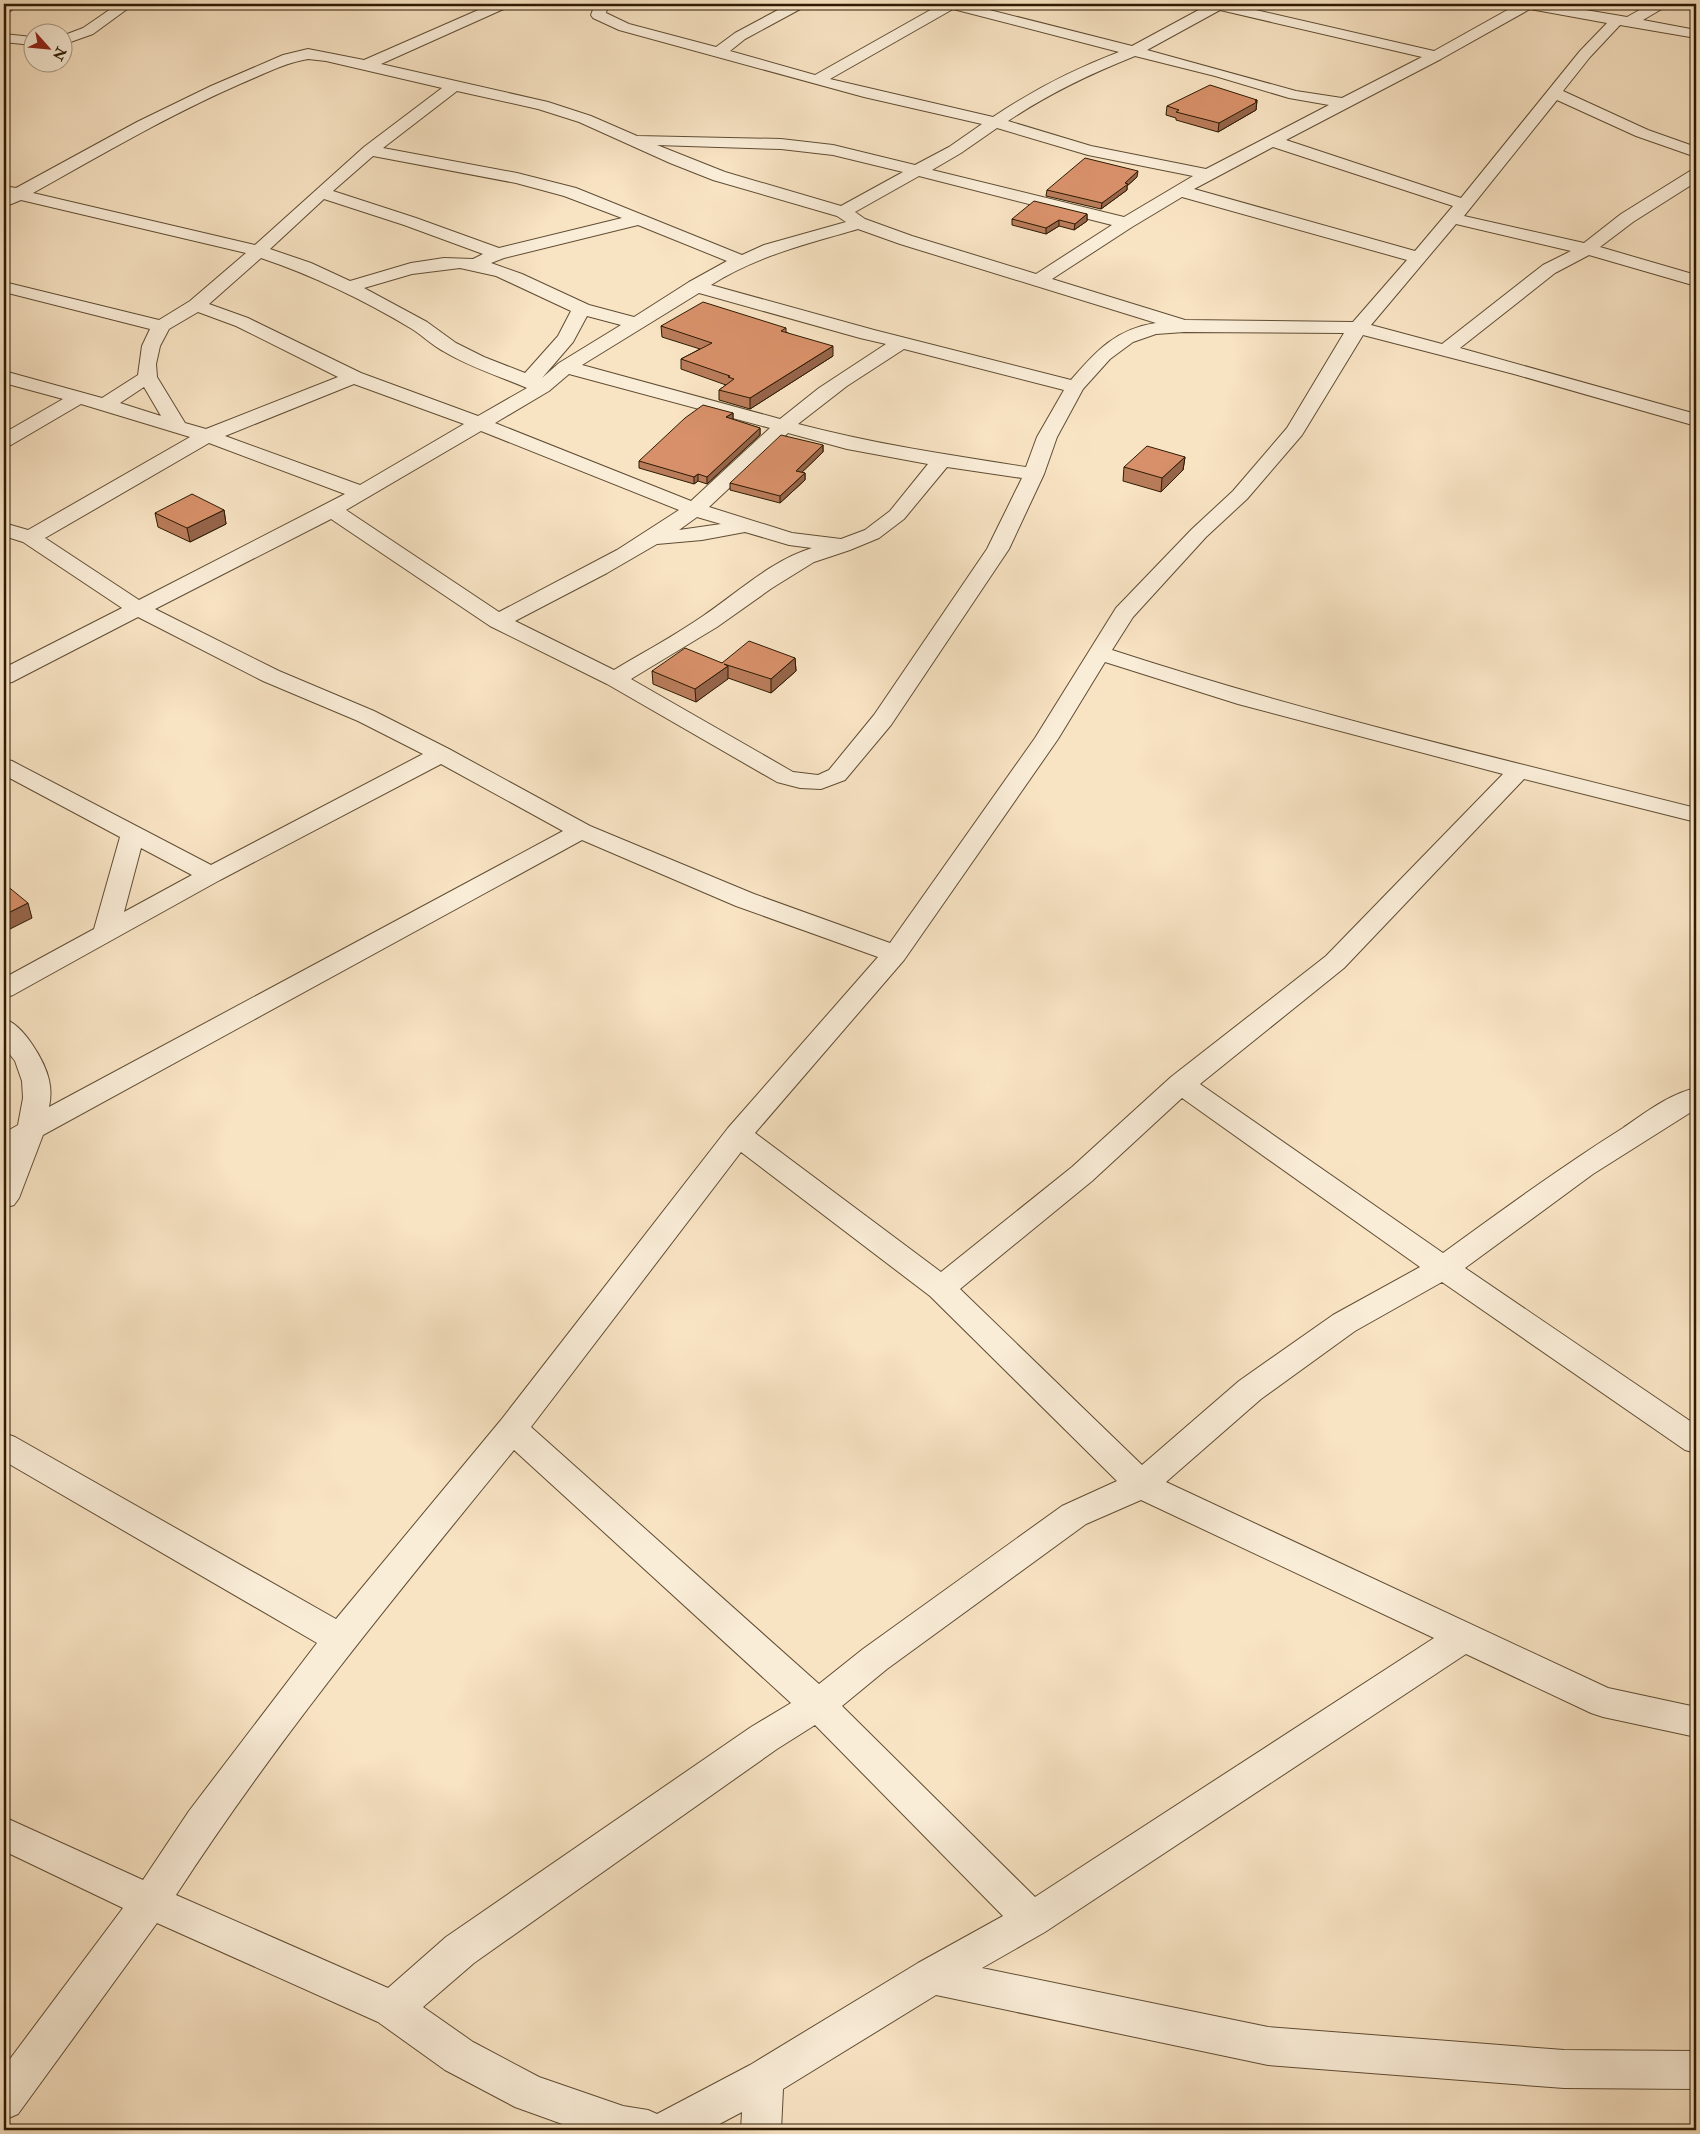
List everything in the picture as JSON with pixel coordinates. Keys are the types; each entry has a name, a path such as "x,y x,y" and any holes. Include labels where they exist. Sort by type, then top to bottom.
{"street":[{"path":"4,8 11,4"},
{"path":"72,39 85,34 127,4"},
{"path":"366,65 435,36 503,4"},
{"path":"606,4 600,7 598,15 624,27 869,94 993,122 1088,150 1208,174"},
{"path":"718,53 740,36 799,4"},
{"path":"817,80 950,4 1220,73 1294,95 1343,103"},
{"path":"843,212 955,150 993,122 1052,86 1134,51 1216,4 1436,56"},
{"path":"1039,280 1126,223 1208,174 1436,56 1527,4 1696,34"},
{"path":"4,2100 150,1902 202,1823 340,1639 512,1429 738,1135 895,954 1046,739 1124,613 1199,533 1240,495 1295,431 1350,338 1554,93 1624,20 1660,4"},
{"path":"4,38 22,40"},
{"path":"9,195 216,89 288,58 308,54 366,65 542,105 585,119 676,160 719,176 843,212 859,223 906,240 1184,326"},
{"path":"178,427 147,377 147,364 151,346 161,326 196,305 228,280 370,150 454,86"},
{"path":"1554,93 1642,132 1696,152"},
{"path":"1294,95 1315,118"},
{"path":"631,140 781,144 833,150 1126,223"},
{"path":"1272,141 1457,211 1696,281"},
{"path":"370,150 517,178 570,192 742,262"},
{"path":"1446,350 1549,268 1587,249 1627,218 1696,176"},
{"path":"1181,191 1417,257"},
{"path":"321,193 440,231 498,254"},
{"path":"9,195 259,250 349,286 420,326 449,347 535,385"},
{"path":"473,264 498,254 640,219"},
{"path":"4,677 136,608 332,510 481,424 535,385 695,286 770,249 859,223"},
{"path":"349,286 392,272 437,265 473,264 507,274 582,308 635,323"},
{"path":"695,286 901,343 1075,387"},
{"path":"4,287 161,326"},
{"path":"196,305 242,322 354,377 481,424 694,509 790,539 843,546"},
{"path":"535,385 566,338 582,308"},
{"path":"332,510 498,621 615,679 784,777 800,781 821,782 837,775 883,720 998,550 1034,474 1047,437 1075,387 1103,355 1126,338 1154,329 1184,326 1358,328 1446,350 1696,420"},
{"path":"498,621 650,539 694,509 727,481 784,426 829,389 901,343"},
{"path":"566,367 848,443 1034,474"},
{"path":"4,377 105,404 207,436 362,493"},
{"path":"105,404 147,377"},
{"path":"30,538 207,436 354,377"},
{"path":"4,441 79,397"},
{"path":"615,679 709,622 764,583 806,557 843,546 872,534 897,515 942,460"},
{"path":"650,539 702,534 748,526"},
{"path":"4,529 30,538 136,608 271,676 366,716 581,831 745,900 895,954"},
{"path":"790,539 806,557"},
{"path":"1099,654 1292,713 1696,814"},
{"path":"4,989 168,898 440,754"},
{"path":"4,766 211,875"},
{"path":"941,1288 1082,1174 1181,1084 1335,962 1520,770"},
{"path":"4,1146 32,1129 581,831"},
{"path":"106,932 133,834"},
{"path":"168,898 169,853"},
{"path":"4,1028 32,1066 37,1089 32,1129 4,1198"},
{"path":"1181,1084 1443,1268 1696,1441"},
{"path":"392,2009 460,1950 764,1738 818,1705 875,1658 1074,1516 1141,1484 1250,1390 1344,1323 1443,1268 1583,1167 1671,1110 1696,1097"},
{"path":"738,1135 941,1288 1141,1484 1603,1702 1696,1722"},
{"path":"512,1429 818,1705 1032,1920"},
{"path":"4,1446 340,1639"},
{"path":"668,2130 764,2079 932,1976 1032,1920 1464,1637"},
{"path":"4,1833 150,1902 392,2009 459,2056 529,2093 623,2126 648,2130"},
{"path":"932,1976 1268,2046 1564,2069 1696,2070"},
{"path":"761,2130 764,2079"}],"building":[{"path":"1210,85 1257,100 1255,101 1257,102 1219,123 1176,112 1179,110 1167,106"},
{"path":"1085,158 1138,171 1125,183 1128,184 1102,203 1047,190"},
{"path":"1034,201 1087,214 1075,224 1059,220 1046,228 1012,219"},
{"path":"703,302 786,328 781,331 833,346 750,398 719,390 734,379 681,359 712,343 661,326"},
{"path":"703,405 733,413 726,417 760,428 707,477 698,474 694,477 639,461 685,418"},
{"path":"781,435 823,445 796,471 805,473 780,496 730,483"},
{"path":"1147,446 1185,457 1162,478 1124,467"},
{"path":"192,494 224,510 187,528 155,513"},
{"path":"749,641 795,658 771,679 724,664 728,666 695,689 652,671 685,648 722,663"},
{"path":"6,885 28,903 4,915 4,886"}]}
